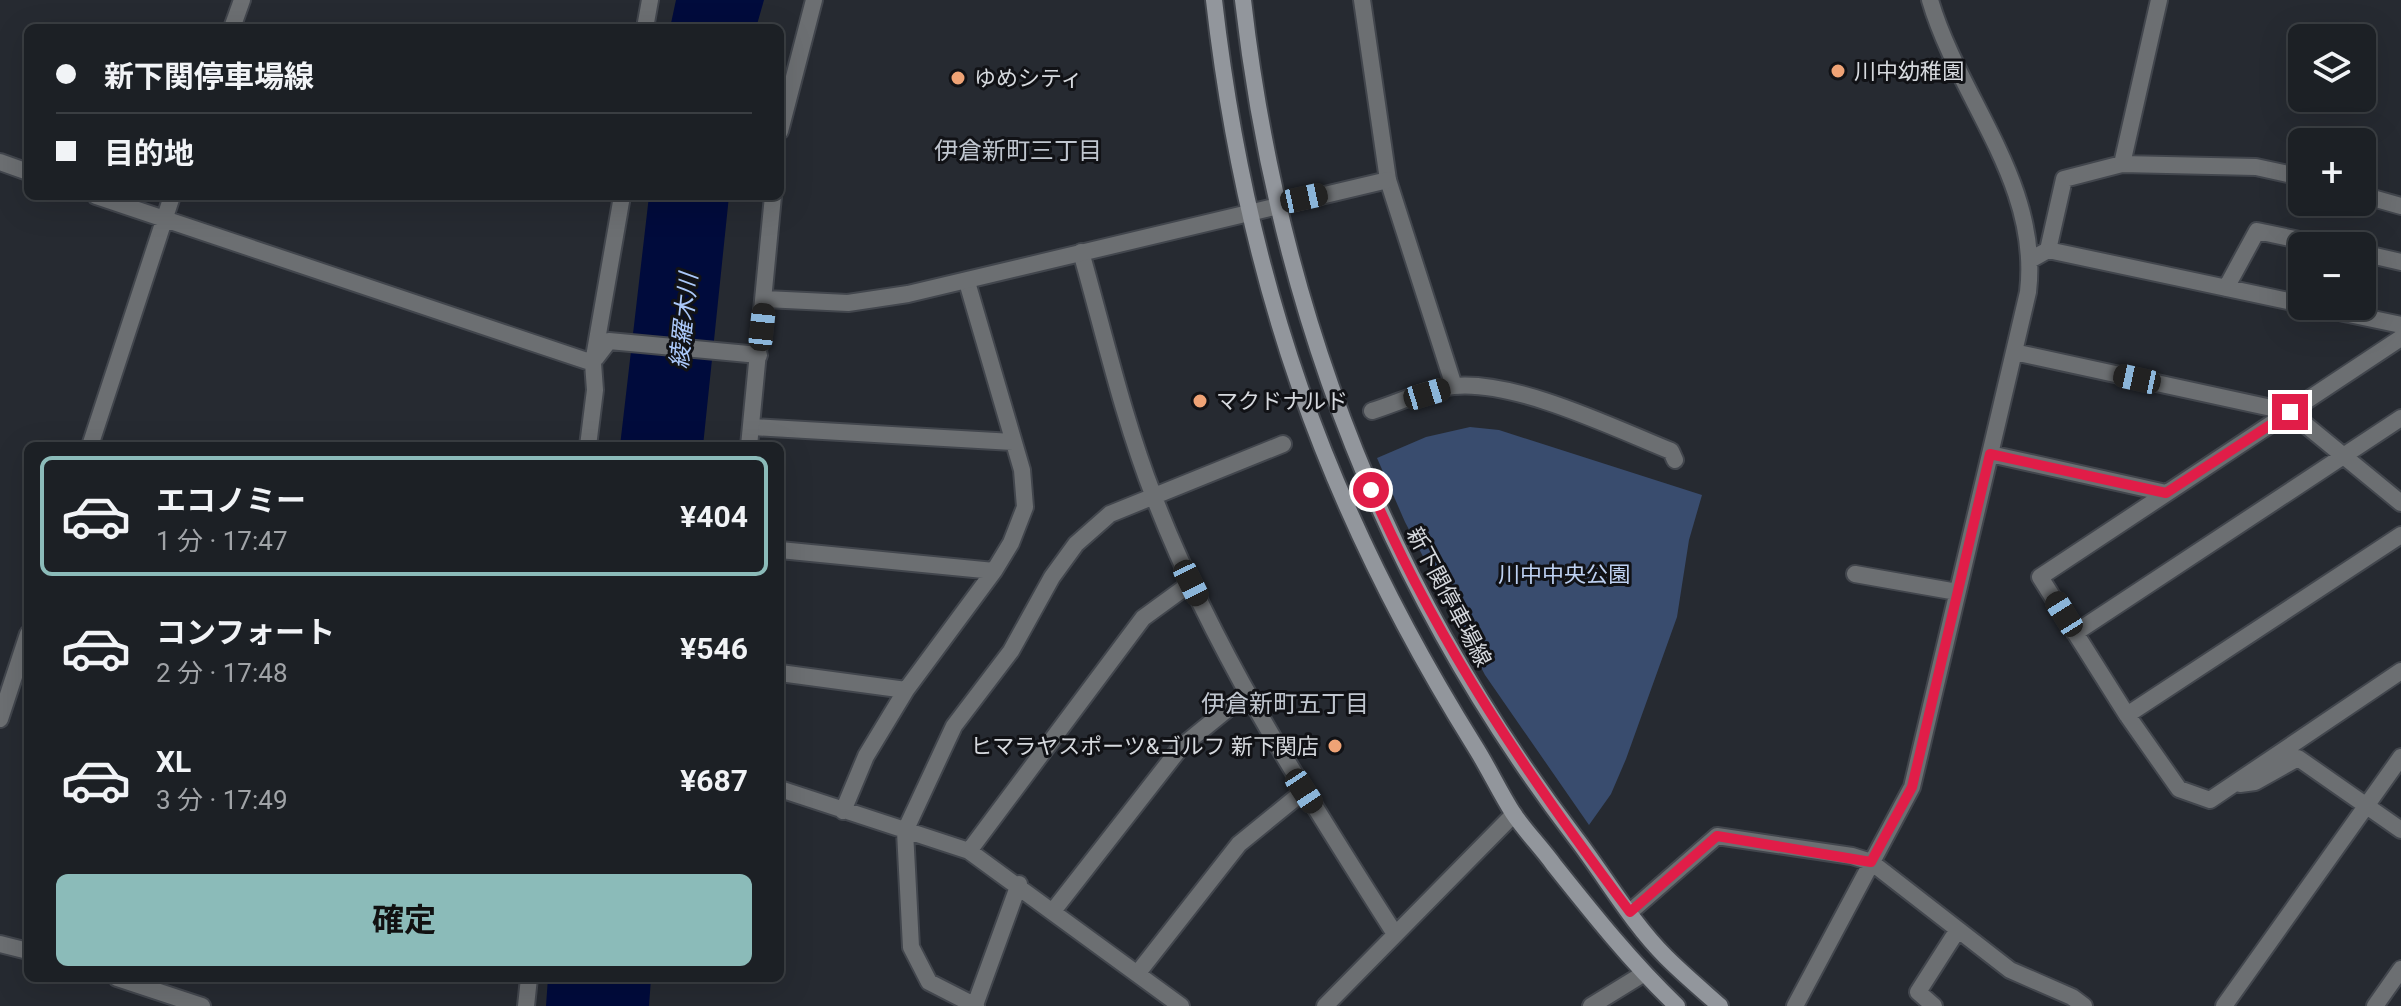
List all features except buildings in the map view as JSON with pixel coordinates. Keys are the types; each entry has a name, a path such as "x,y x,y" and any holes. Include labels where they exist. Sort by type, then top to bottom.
{"main road":[{"path":"1214,0 1223,78 1247,212 1274,317 1332,475 1407,634 1514,814 1643,974 1677,1006"},
{"name":"新下関停車場線","path":"1243,0 1263,143 1311,333 1350,442 1431,616 1506,742 1630,912 1665,956 1720,1006"}],"street":[{"path":"233,24 242,0"},
{"path":"646,24 650,0"},
{"path":"784,116 814,0"},
{"path":"1362,0 1388,180 1454,386"},
{"path":"1795,1006 1912,787 2014,352 2032,259 2019,200 2000,151 1958,75 1930,0"},
{"path":"2122,164 2159,0"},
{"path":"0,162 24,171"},
{"path":"2048,250 2064,179 2122,164 2256,167 2288,174"},
{"path":"765,299 848,303 967,282 1276,204 1388,180"},
{"path":"2376,199 2401,206"},
{"path":"107,200 593,363"},
{"path":"91,442 171,200"},
{"path":"588,442 595,390 593,363 621,200"},
{"path":"750,442 773,200"},
{"path":"2226,288 2257,231 2288,238"},
{"path":"2032,259 2048,250 2288,301"},
{"path":"1081,252 1153,497 1191,583 1246,694 1395,934"},
{"path":"2376,256 2401,262"},
{"path":"843,811 866,756 906,690 994,571 1011,543 1025,507 1022,470 967,282"},
{"path":"2376,320 2401,325"},
{"path":"2401,338 2040,577 2127,715 2179,789 2210,800 2401,671"},
{"path":"593,363 609,341 759,355"},
{"path":"2014,352 2290,412 2401,503"},
{"path":"1372,411 1454,386 1499,390 1560,407 1671,451 1675,460"},
{"path":"2075,633 2401,418"},
{"path":"752,427 1013,442"},
{"path":"1019,884 976,1006 929,982 911,947 905,831 954,726 1011,651 1052,577 1076,544 1110,514 1283,444"},
{"path":"1990,454 2166,493"},
{"path":"2127,715 2401,535"},
{"path":"784,550 994,571"},
{"path":"1855,574 1957,592"},
{"path":"969,851 1143,618 1191,583"},
{"path":"0,719 24,646"},
{"path":"784,674 906,690"},
{"path":"1053,911 1181,747 1246,694"},
{"path":"2224,1006 2401,757"},
{"path":"2231,785 2255,782 2298,758 2401,830"},
{"path":"784,790 969,851 1019,884 1181,1006"},
{"path":"1137,974 1239,844 1304,791"},
{"path":"1325,1006 1514,814"},
{"path":"1630,912 1717,836 1871,862 2010,970 2072,997 2084,1006"},
{"path":"1934,1006 1918,992 1957,931"},
{"path":"0,944 24,950"},
{"path":"2375,1006 2401,969"},
{"path":"1591,1006 1643,974"},
{"path":"129,982 202,1006"},
{"path":"526,1006 529,982"}],"green space":[{"name":"川中中央公園","path":"1470,427 1499,430 1702,495 1689,540 1677,617 1626,759 1611,794 1589,825 1485,675 1405,522 1377,458 1426,437"}],"water":[{"path":"676,0 764,0 757,24 671,24"},
{"name":"綾羅木川","path":"649,200 729,200 703,442 620,442"},
{"path":"548,982 651,982 649,1006 546,1006"}],"place":[{"name":"川中幼稚園","path":"1838,71"},
{"name":"ゆめシティ","path":"958,78"},
{"name":"マクドナルド","path":"1200,401"},
{"name":"ヒマラヤスポーツ&ゴルフ 新下関店","path":"1335,746"}],"district":[{"name":"伊倉新町三丁目","path":"1018,151"},
{"name":"伊倉新町五丁目","path":"1285,704"}],"route":[{"path":"1371,490 1431,616 1472,687 1550,806 1630,912 1717,836 1762,841 1814,853 1852,856 1871,862 1912,787 1990,454 2166,493 2290,412"}]}
